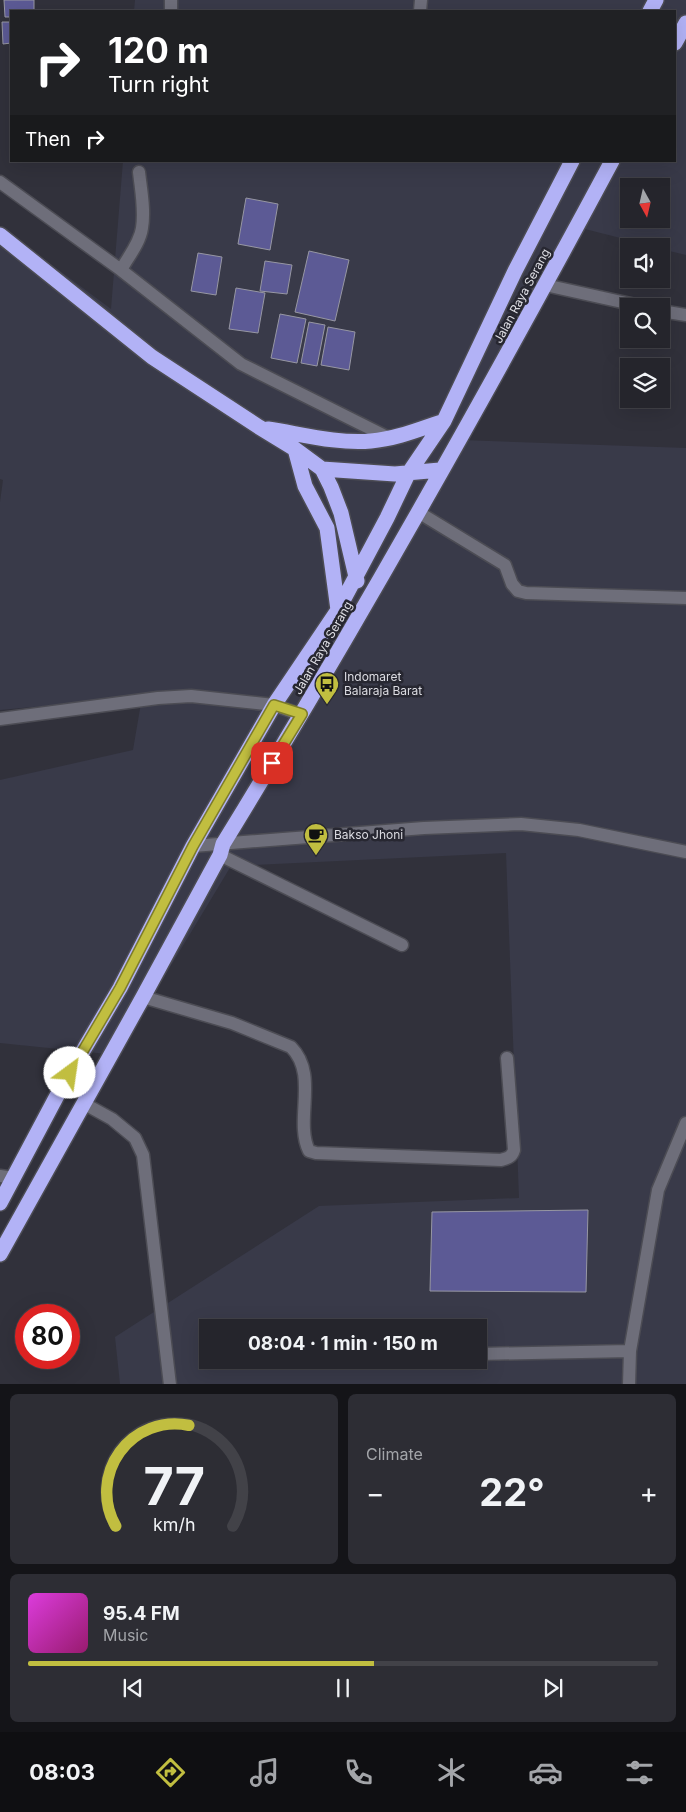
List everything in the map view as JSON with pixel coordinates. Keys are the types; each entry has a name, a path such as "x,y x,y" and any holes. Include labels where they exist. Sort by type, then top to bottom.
{"highway":[{"path":"676,42 686,23"},
{"name":"Jalan Raya Serang","path":"0,1203 7,1177 120,988 193,846 274,705 338,610 408,474 444,421 515,271 571,162"},
{"name":"Jalan Raya Serang","path":"0,1254 143,997 221,849 302,714 418,512 440,470 501,367 611,162"},
{"path":"0,235 152,357 295,449 322,469 331,486 341,513 356,576 359,615"},
{"path":"259,427 320,438 370,441 404,435 444,421"},
{"path":"295,449 305,486 327,528 338,610"},
{"path":"322,469 376,474 408,474 440,470"},
{"path":"120,988 143,997"},
{"path":"60,1090 83,1103"}],"street":[{"path":"120,270 135,246 142,229 143,214 139,172"},
{"path":"0,182 120,270 241,364 389,438"},
{"path":"545,285 620,302"},
{"path":"670,312 686,315"},
{"path":"418,512 505,565 512,584 518,591 526,593 686,598"},
{"path":"0,719 158,698 192,696 274,705 302,714"},
{"path":"193,846 221,849 424,828 521,824 578,830 686,852"},
{"path":"221,849 402,945"},
{"path":"143,997 232,1023 291,1046 300,1061 306,1089 305,1128 307,1148 309,1151 316,1153 501,1160 509,1158 514,1150 507,1058"},
{"path":"83,1103 112,1119 135,1138 143,1155 170,1384"},
{"path":"629,1384 630,1351 658,1190 686,1124"},
{"path":"487,1354 630,1351"}],"shaded area":[{"path":"135,0 686,0 686,255 670,251 670,238 620,238 573,226 461,440 686,448 686,1384 120,1384 115,1337 319,1206 519,1198 506,853 231,866 117,1055 0,1043 0,780 133,750 142,697 0,710 0,502 3,480 0,479 0,226 111,309 123,162 676,162 676,10 134,10"}],"building":[{"path":"4,0 34,0 34,10 10,10 10,17 5,17"},
{"path":"2,22 10,22 10,43 3,44"},
{"path":"246,198 278,204 270,250 238,244"},
{"path":"309,251 349,260 335,321 295,312"},
{"path":"198,253 222,257 216,295 191,291"},
{"path":"265,261 292,265 287,294 260,291"},
{"path":"236,288 265,293 258,333 229,329"},
{"path":"280,314 306,319 297,363 271,358"},
{"path":"309,322 325,325 317,366 301,363"},
{"path":"328,327 355,332 349,370 321,365"},
{"path":"588,1210 586,1292 430,1291 432,1212"}],"place":[{"name":"Indomaret Balaraja Barat","path":"327,705"},
{"name":"Bakso Jhoni","path":"316,856"}],"route":[{"path":"70,1073 120,988 193,846 274,705 302,714 272,763"}]}
